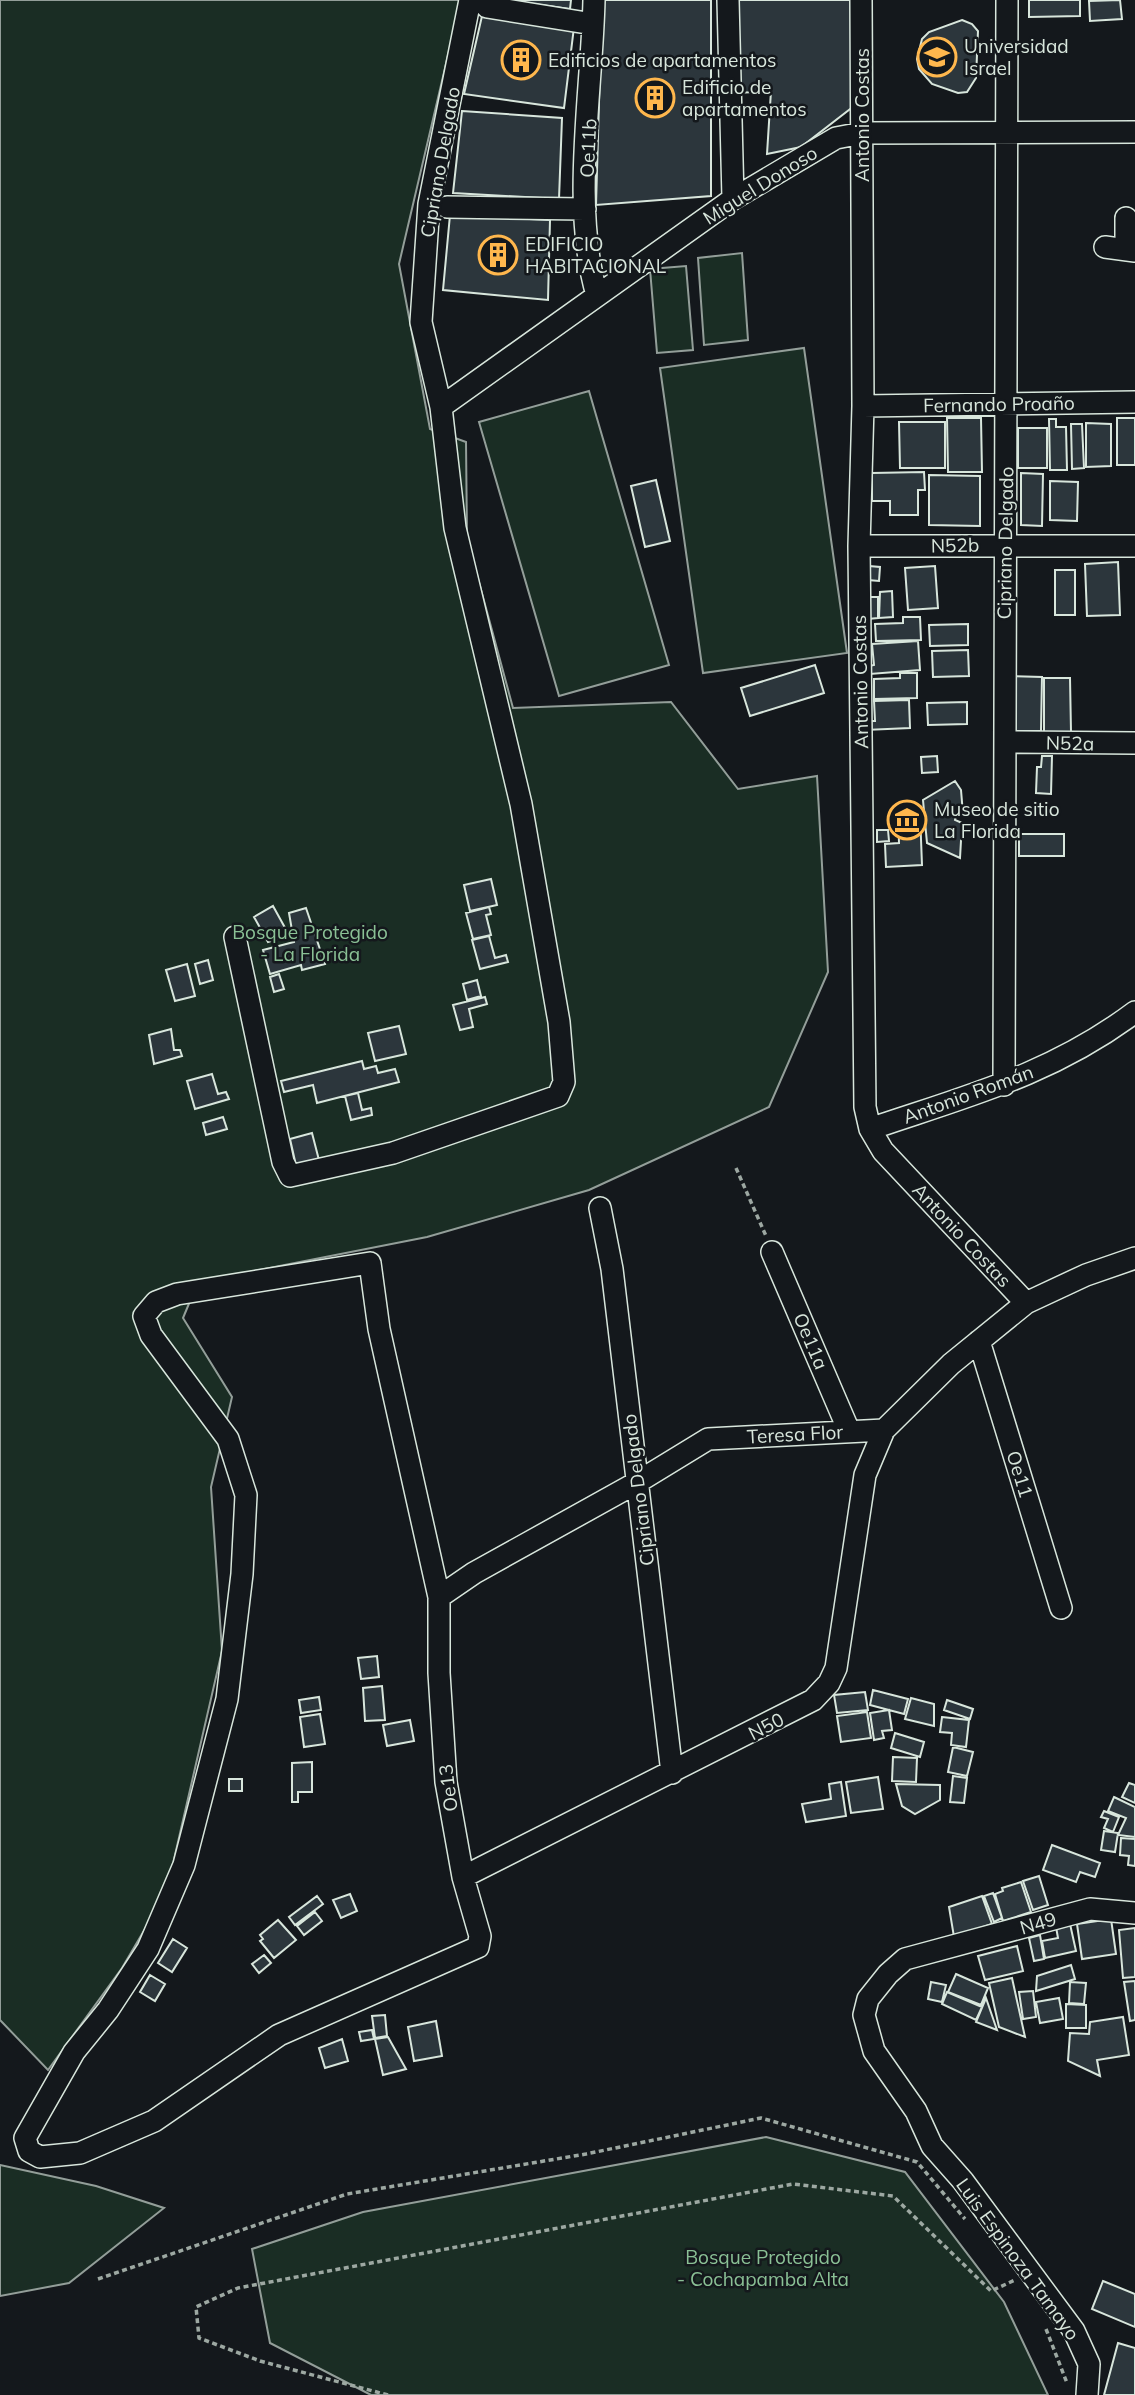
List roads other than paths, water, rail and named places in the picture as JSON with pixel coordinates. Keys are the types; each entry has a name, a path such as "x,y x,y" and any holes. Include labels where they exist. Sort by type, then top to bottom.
{"street":[{"name":"Oe11b","path":"594,0 585,209 590,270 597,295"},
{"path":"728,0 733,199"},
{"name":"Antonio Costas","path":"861,0 863,406 859,546 865,1098 870,1129 883,1151 1026,1303"},
{"name":"Cipriano Delgado","path":"1004,1085 1007,0"},
{"path":"478,4 593,24"},
{"name":"Cipriano Delgado","path":"235,937 283,1162 290,1176 393,1153 558,1096 564,1082 559,1022 522,804 455,528 441,407 421,321 429,204 478,4"},
{"name":"Miguel Donoso","path":"441,407 733,199 836,138 862,133 1135,132"},
{"path":"447,207 585,209"},
{"path":"1105,247 1131,251 1126,218"},
{"name":"Fernando Proaño","path":"863,406 1135,402"},
{"name":"N52b","path":"859,546 1135,546"},
{"name":"N52a","path":"1004,742 1135,743"},
{"name":"Antonio Román","path":"870,1129 1004,1085 1095,1042 1135,1013"},
{"name":"Cipriano Delgado","path":"600,1208 612,1269 672,1773"},
{"name":"Oe11a","path":"772,1251 849,1432"},
{"path":"884,1430 979,1340 1026,1303 1086,1275 1135,1258"},
{"name":"Oe13","path":"370,1263 379,1329 439,1597 439,1673 446,1782 463,1877 480,1936 474,1950 279,2035 154,2121 80,2153 40,2157 29,2151 25,2143 75,2052 108,2010 148,1949 184,1865 227,1699 242,1574 246,1495 228,1439 151,1335 144,1316 156,1302 177,1294 370,1263"},
{"name":"Oe11","path":"979,1340 1061,1608"},
{"name":"Teresa Flor","path":"439,1597 474,1573 636,1483 708,1439 884,1430"},
{"name":"N50","path":"463,1877 786,1716 813,1700 830,1683 836,1668 865,1475 884,1430"},
{"name":"N49","path":"949,2165 932,2146 916,2111 874,2051 864,2015 867,1999 888,1973 905,1959 1090,1909 1135,1913"},
{"name":"Luis Espinoza Tamayo","path":"949,2165 1074,2331 1089,2364 1087,2395"}],"place":[{"name":"Universidad Israel","path":"937,57"},
{"name":"Edificios de apartamentos","path":"521,60"},
{"name":"Edificio de apartamentos","path":"655,98"},
{"name":"EDIFICIO HABITACIONAL","path":"498,255"},
{"name":"Museo de sitio La Florida","path":"907,820"}],"park label":[{"name":"Bosque Protegido - La Florida","path":"310,943"},
{"name":"Bosque Protegido - Cochapamba Alta","path":"763,2268"}]}
